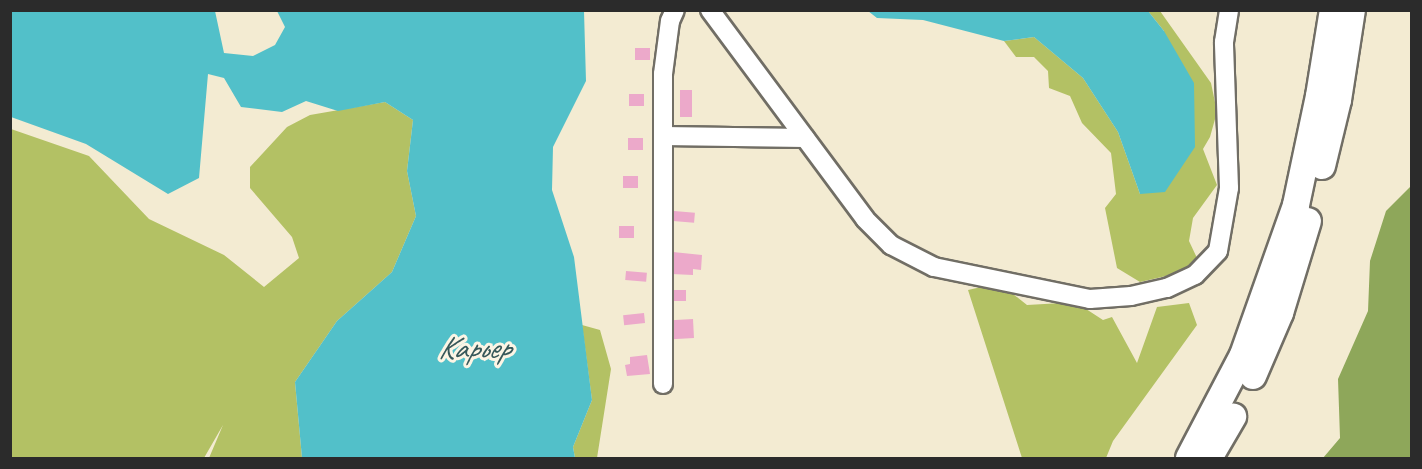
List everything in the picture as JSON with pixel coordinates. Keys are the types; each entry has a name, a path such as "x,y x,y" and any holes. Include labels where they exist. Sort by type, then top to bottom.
{"highway":[{"path":"1189,459 1243,355 1296,205 1319,96 1333,10"},
{"path":"1209,459 1259,363 1293,271 1330,133 1352,10"}],"lane":[{"path":"663,384 663,74 670,21 675,10"},
{"path":"710,10 865,219 891,245 934,267 1090,299 1131,296 1167,288 1195,275 1218,251 1229,188 1224,42 1229,10"},
{"path":"663,136 805,138"}],"green space":[{"path":"1148,11 1160,11 1211,83 1217,112 1210,137 1203,149 1217,185 1193,218 1189,241 1197,258 1179,273 1140,282 1117,268 1105,208 1116,194 1111,153 1082,123 1070,96 1049,88 1048,71 1034,57 1016,57 1004,41 1034,37 1083,78 1118,132 1140,194 1164,31"},
{"path":"385,102 413,120 407,171 416,216 392,272 337,321 295,382 302,458 209,458 223,425 204,458 11,458 11,129 89,156 149,219 224,255 264,287 299,258 292,237 250,188 250,167 287,127 310,115"},
{"path":"1411,186 1411,458 1323,458 1340,438 1338,379 1368,311 1370,261 1386,211"},
{"path":"999,283 1027,305 1062,303 1066,296 1103,320 1112,317 1137,363 1157,307 1189,303 1197,325 1113,441 1106,458 1022,458 968,290"},
{"path":"582,325 600,330 611,369 597,458 575,458 573,447 592,400"}],"water":[{"name":"Карьер","path":"10,11 215,11 224,53 253,56 275,45 285,27 277,11 584,11 586,81 553,147 552,190 574,257 592,400 573,447 575,458 302,458 295,382 337,321 392,272 416,216 407,171 413,120 385,102 338,111 306,101 282,112 241,107 224,78 208,74 199,178 168,194 86,144 11,117"},
{"path":"868,11 1148,11 1164,31 1194,83 1195,147 1165,192 1140,194 1118,132 1083,78 1034,37 1004,41 923,20 877,18"}],"building":[{"path":"635,48 650,48 650,60 635,60"},
{"path":"680,90 692,90 692,117 680,117"},
{"path":"629,94 644,94 644,106 629,106"},
{"path":"628,138 643,138 643,150 628,150"},
{"path":"623,176 638,176 638,188 623,188"},
{"path":"674,211 695,213 694,223 673,221"},
{"path":"619,226 634,226 634,238 619,238"},
{"path":"673,252 702,255 701,270 693,269 693,275 671,274"},
{"path":"626,271 647,273 646,282 625,280"},
{"path":"670,290 686,290 686,301 670,301"},
{"path":"644,313 645,323 624,325 623,315"},
{"path":"693,319 694,338 672,339 671,320"},
{"path":"647,355 650,374 627,376 625,365 630,364 630,357"}]}
